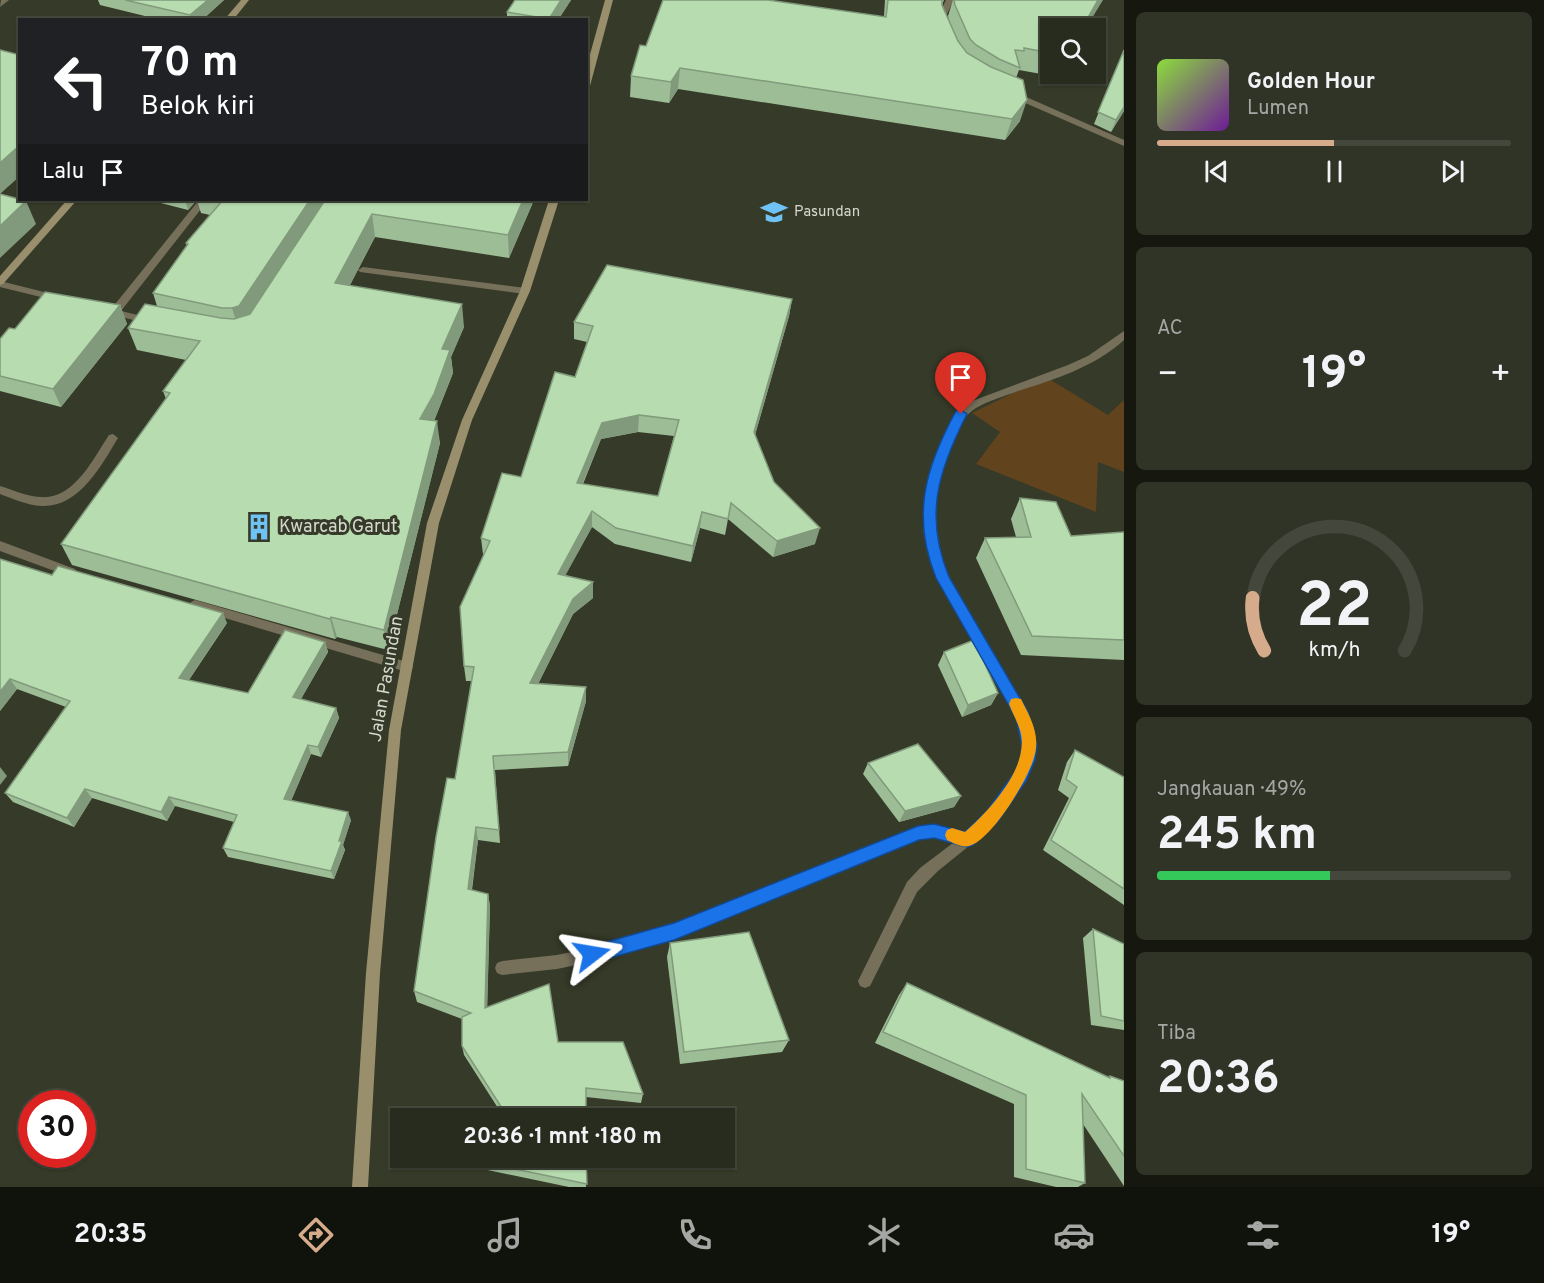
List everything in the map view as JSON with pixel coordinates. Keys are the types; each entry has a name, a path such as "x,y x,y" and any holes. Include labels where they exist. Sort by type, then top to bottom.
{"street":[{"path":"0,5 5,0"},
{"path":"230,18 245,0"},
{"path":"588,79 609,0"},
{"path":"946,35 942,16 950,0"},
{"path":"999,88 1124,143"},
{"path":"69,301 0,283 71,201"},
{"path":"115,312 202,201"},
{"name":"Jalan Pasundan","path":"360,1187 373,973 395,730 433,523 467,420 525,291 554,201"},
{"path":"363,270 525,291"},
{"path":"103,309 166,324"},
{"path":"865,981 920,875 967,840 992,816 1020,776 1027,760 1028,730 1023,716 943,578 934,556 928,528 932,486 945,445 961,414 985,399 1090,359 1110,347 1124,334"},
{"path":"0,490 42,502 60,500 75,490 113,438"},
{"path":"0,546 79,574"},
{"path":"187,603 407,667"},
{"path":"502,968 556,962 610,951 674,932 918,833 934,831 967,840"}],"shaded area":[{"path":"1046,377 1108,415 1124,400 1124,472 1098,462 1096,512 976,464 1000,432 972,413"}],"building":[{"path":"125,0 208,0 190,15"},
{"path":"515,0 561,0 550,18 507,12"},
{"path":"663,0 768,0 886,17 888,0 942,0 942,5 958,41 967,53 991,67 1023,80 1027,100 1012,119 680,68 671,82 631,76 640,45 646,46"},
{"path":"954,0 1098,0 1088,18 1040,18 1040,51 1024,48 1024,51 1015,50 1020,68 976,45 970,39"},
{"path":"0,50 18,54 18,147 0,163"},
{"path":"1124,50 1124,107 1116,120 1098,112"},
{"path":"0,194 18,199 18,201 26,201 0,226"},
{"path":"222,201 309,201 239,306 222,308 153,293 188,244 186,243"},
{"path":"324,201 523,201 508,235 372,214 335,283 462,304 442,349 450,350 434,394 420,419 437,421 384,630 331,617 330,619 61,544 170,393 163,391 200,341 128,328 145,304 221,318 234,319 250,314"},
{"path":"607,265 792,299 754,432 774,482 820,528 777,541 731,503 728,519 702,512 693,546 616,528 592,511 558,574 593,582 573,599 530,683 586,687 568,752 493,756 499,830 476,827 468,889 488,894 485,1008 549,984 558,1042 623,1042 643,1094 586,1088 586,1108 502,1108 462,1046 462,1017 471,1013 414,991 436,837 447,778 455,779 474,667 464,666 460,607 490,541 481,538 502,473 521,477 555,372 575,377 593,326 574,322","holes":["639,415 679,420 658,496 577,483 602,423"]},
{"path":"45,292 120,305 53,389 0,376 0,339 9,328 15,329"},
{"path":"1020,498 1056,502 1071,536 1124,532 1124,640 1032,636 985,538 1031,537"},
{"path":"0,559 52,575 58,566 223,613 179,678 248,693 285,630 325,642 293,697 336,708 318,747 308,745 284,799 348,812 339,841 342,841 331,871 223,848 237,815 169,797 161,812 85,789 67,818 5,793 70,701 10,679 0,692"},
{"path":"974,640 998,693 968,705 944,652"},
{"path":"918,744 961,796 905,811 868,763"},
{"path":"1075,750 1124,777 1124,889 1051,840 1077,787 1066,779"},
{"path":"1093,929 1124,944 1124,1021 1101,1016"},
{"path":"749,932 789,1040 684,1052 670,943"},
{"path":"907,983 1110,1078 1110,1076 1124,1081 1124,1156 1082,1094 1085,1183 1026,1169 1026,1095 883,1032"},
{"path":"510,1168 586,1168 587,1184"}],"slow traffic":[{"path":"952,835 967,840 973,835 992,816 1020,776 1027,760 1029,746 1028,730 1016,704"}],"place":[{"name":"Pasundan","path":"774,212"},
{"name":"Kwarcab Garut","path":"259,527"}],"route":[{"path":"592,954 674,932 918,833 934,831 967,840 992,816 1020,776 1027,760 1029,746 1028,730 1023,716 943,578 934,556 928,528 932,486 945,445 961,414"}]}
